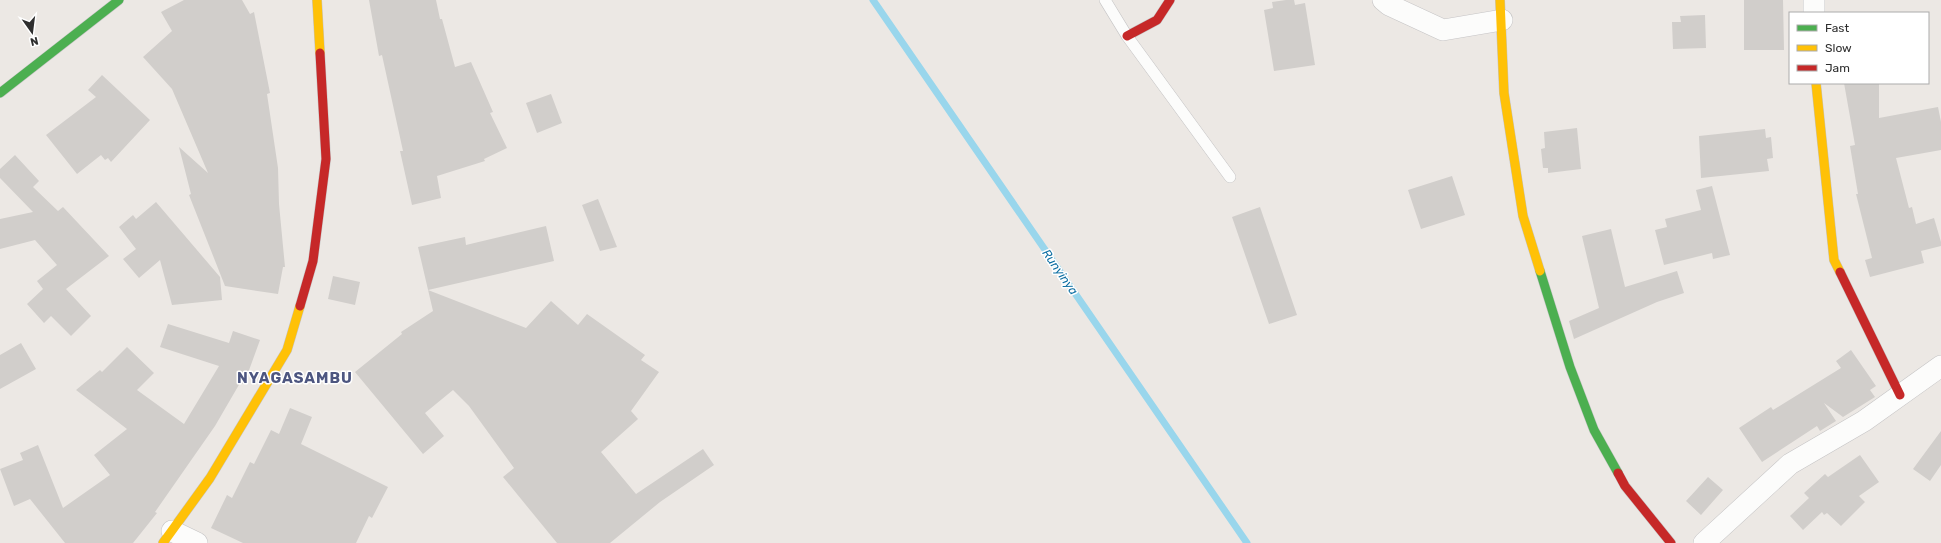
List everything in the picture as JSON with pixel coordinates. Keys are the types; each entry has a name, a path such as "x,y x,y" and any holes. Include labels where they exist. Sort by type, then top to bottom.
{"main road":[{"path":"0,93 120,0"},
{"path":"168,537 210,478 287,350 313,261 326,159 317,0"},
{"path":"1127,36 1157,20 1170,0"},
{"path":"1500,0 1504,93 1524,216 1570,367 1594,430 1625,486 1671,543"},
{"path":"1816,84 1834,260 1900,395"}],"street":[{"path":"1383,0 1390,5 1443,30 1502,20"},
{"path":"1814,0 1814,12"},
{"path":"1704,543 1790,464 1864,421 1941,366"},
{"path":"168,537 197,543"}],"lane":[{"path":"1105,0 1127,36 1230,177"}],"building":[{"path":"184,0 242,0 250,14 254,12 270,93 267,94 278,168 279,204 285,267 283,267 278,294 225,286 189,195 191,194 179,147 208,173 172,89 143,57 172,31 161,12"},
{"path":"369,0 436,0 440,19 442,19 455,67 471,62 493,112 490,113 507,148 484,159 485,161 437,176 441,198 412,205 400,151 403,151 382,55 379,56"},
{"path":"1294,0 1295,5 1305,3 1315,65 1274,71 1264,10 1273,8 1272,2"},
{"path":"1744,0 1783,0 1784,50 1744,50"},
{"path":"1705,15 1706,48 1673,49 1672,22 1681,22 1680,16"},
{"path":"102,75 150,120 111,162 108,158 105,160 101,155 77,174 46,135 96,97 88,90"},
{"path":"1844,84 1879,84 1879,118 1938,107 1941,122 1941,150 1896,158 1909,208 1912,207 1916,224 1934,218 1941,242 1941,246 1921,251 1924,263 1870,277 1865,260 1872,258 1856,194 1858,194 1850,146 1855,145"},
{"path":"551,94 562,123 537,133 526,103"},
{"path":"1577,128 1581,169 1548,173 1548,168 1543,168 1541,149 1545,148 1544,132"},
{"path":"1765,129 1766,138 1771,137 1773,158 1767,159 1769,171 1701,178 1699,136"},
{"path":"15,155 39,181 33,187 58,211 63,207 109,256 66,289 91,316 71,336 51,316 44,323 27,304 43,289 37,281 57,265 35,240 0,249 0,219 33,212 0,178 0,169"},
{"path":"1452,176 1465,215 1421,229 1408,190"},
{"path":"1712,186 1730,255 1713,259 1712,253 1664,265 1655,230 1667,227 1665,219 1701,210 1696,190"},
{"path":"598,199 617,247 600,251 582,205"},
{"path":"156,202 220,277 222,300 172,305 160,260 139,278 123,259 136,249 119,227 133,215 136,219"},
{"path":"1260,207 1297,315 1269,324 1232,217"},
{"path":"546,226 554,261 428,290 418,247 465,237 466,245"},
{"path":"1611,229 1625,287 1677,271 1684,293 1657,302 1574,339 1569,321 1599,308 1582,236"},
{"path":"333,276 360,282 355,305 328,299"},
{"path":"428,290 526,328 551,301 578,325 587,314 645,355 641,360 659,372 631,411 638,419 601,452 636,494 703,449 714,465 660,502 610,543 557,543 503,477 514,468 469,406 453,390 425,413 444,436 423,454 355,372 402,334 401,332 433,311"},
{"path":"168,324 229,343 233,331 260,340 244,384 240,383 215,426 155,512 157,513 133,543 65,543 30,499 14,506 0,469 23,460 20,453 38,445 63,508 110,475 94,455 127,429 76,390 100,370 102,372 127,347 154,373 137,390 184,424 219,366 160,347"},
{"path":"21,343 36,369 0,389 0,355"},
{"path":"1851,350 1876,386 1870,390 1875,397 1843,417 1824,403 1836,421 1820,431 1817,426 1762,462 1739,428 1771,407 1773,410 1841,368 1836,361"},
{"path":"290,408 312,417 301,444 388,487 372,518 369,516 356,543 243,543 211,528 227,495 232,498 250,462 254,464 271,430 279,434"},
{"path":"1941,431 1941,465 1930,481 1913,469"},
{"path":"1860,455 1879,482 1859,496 1865,502 1841,526 1827,513 1824,515 1822,512 1803,530 1790,516 1809,498 1804,493 1825,474 1828,477"},
{"path":"1708,477 1723,490 1701,515 1686,501"}],"waterway":[{"name":"Runyinya","path":"873,0 1247,543"}],"traffic: fast":[{"path":"0,93 119,0"},
{"path":"1540,271 1570,367 1594,430 1618,473"}],"traffic: slow":[{"path":"317,0 320,53"},
{"path":"1500,0 1504,93 1523,216 1540,271"},
{"path":"1816,84 1834,260 1840,272"},
{"path":"163,543 210,478 287,350 300,306"}],"traffic: jam":[{"path":"1127,36 1157,20 1170,0"},
{"path":"300,306 313,261 326,159 320,53"},
{"path":"1840,272 1900,395"},
{"path":"1618,473 1625,486 1671,543"}],"district":[{"name":"NYAGASAMBU","path":"295,378"}]}
